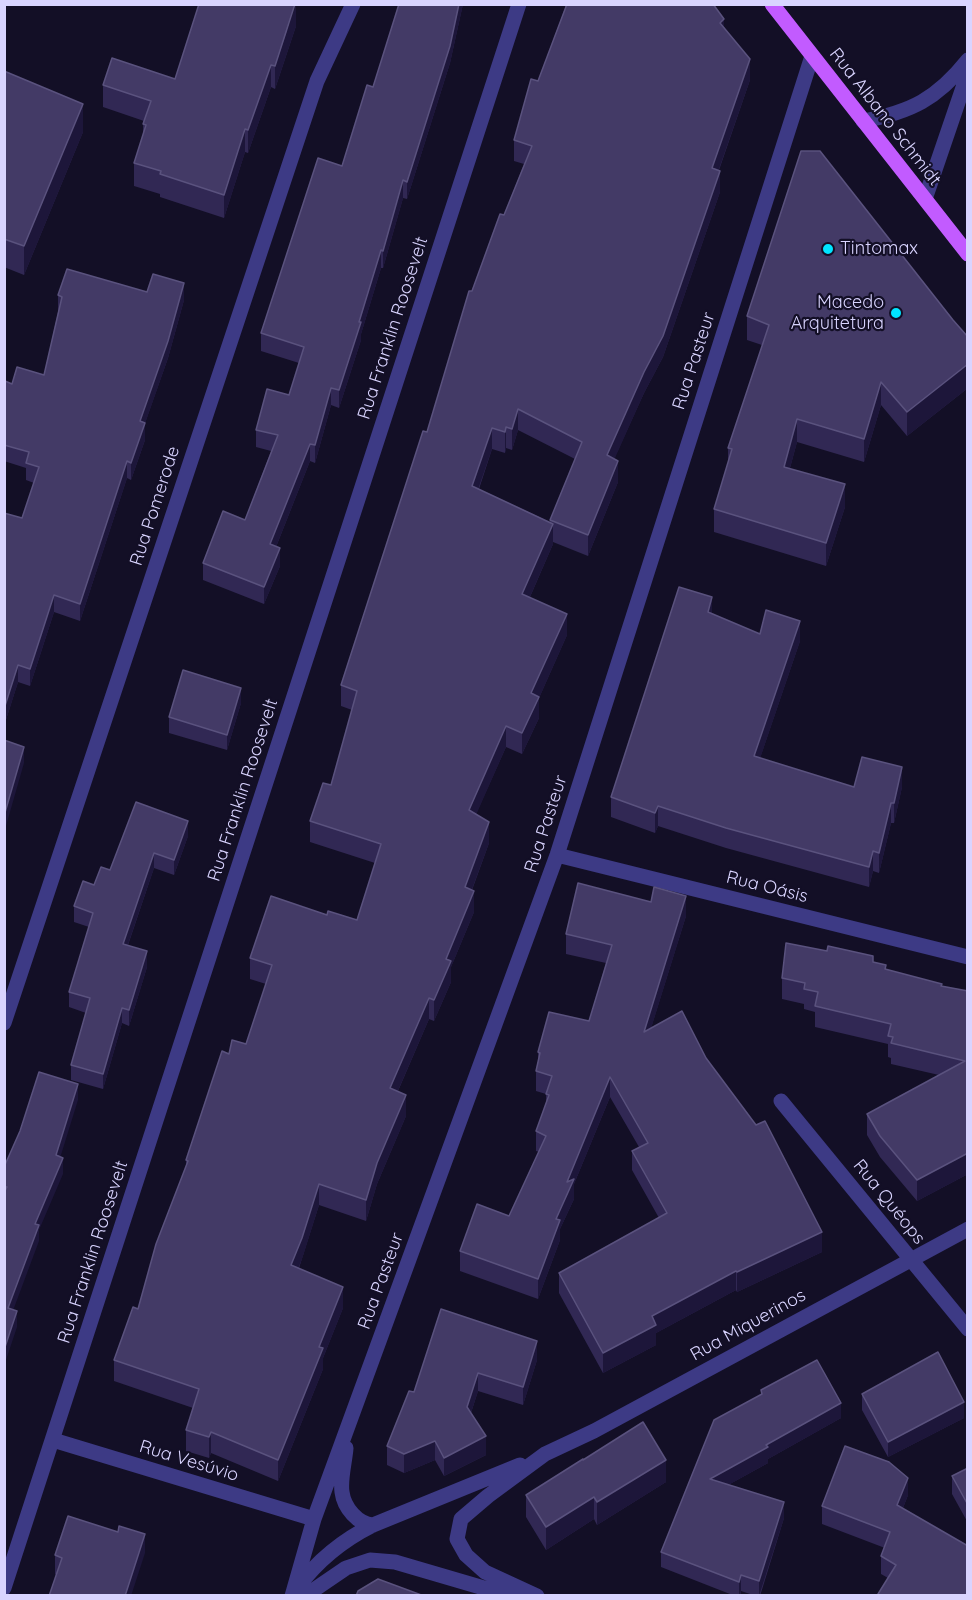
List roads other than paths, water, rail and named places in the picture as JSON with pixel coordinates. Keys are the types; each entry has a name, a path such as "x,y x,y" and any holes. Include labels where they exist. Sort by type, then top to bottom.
{"main road":[{"name":"Rua Albano Schmidt","path":"772,4 968,254"}],"street":[{"name":"Rua Pomerode","path":"4,1023 317,81 353,4"},
{"name":"Rua Franklin Roosevelt","path":"4,1588 519,4"},
{"name":"Rua Pasteur","path":"297,1595 314,1519 557,855 812,56"},
{"path":"863,121 891,116 917,106 940,90 968,60"},
{"path":"925,199 968,73"},
{"name":"Rua Oásis","path":"557,855 968,957"},
{"name":"Rua Quéops","path":"781,1101 968,1329"},
{"name":"Rua Miquerinos","path":"297,1595 307,1575 351,1536 594,1431 968,1229"},
{"path":"348,1430 342,1493 350,1510 359,1521 373,1525"},
{"name":"Rua Vesúvio","path":"53,1440 314,1519"},
{"name":"Rua Miquerinos","path":"537,1596 486,1572 466,1555 458,1539 461,1519 545,1454"},
{"path":"297,1595 346,1568 370,1560 395,1562 511,1596"}],"place":[{"name":"Tintomax","path":"828,249"},
{"name":"Macedo Arquitetura","path":"896,313"}]}
